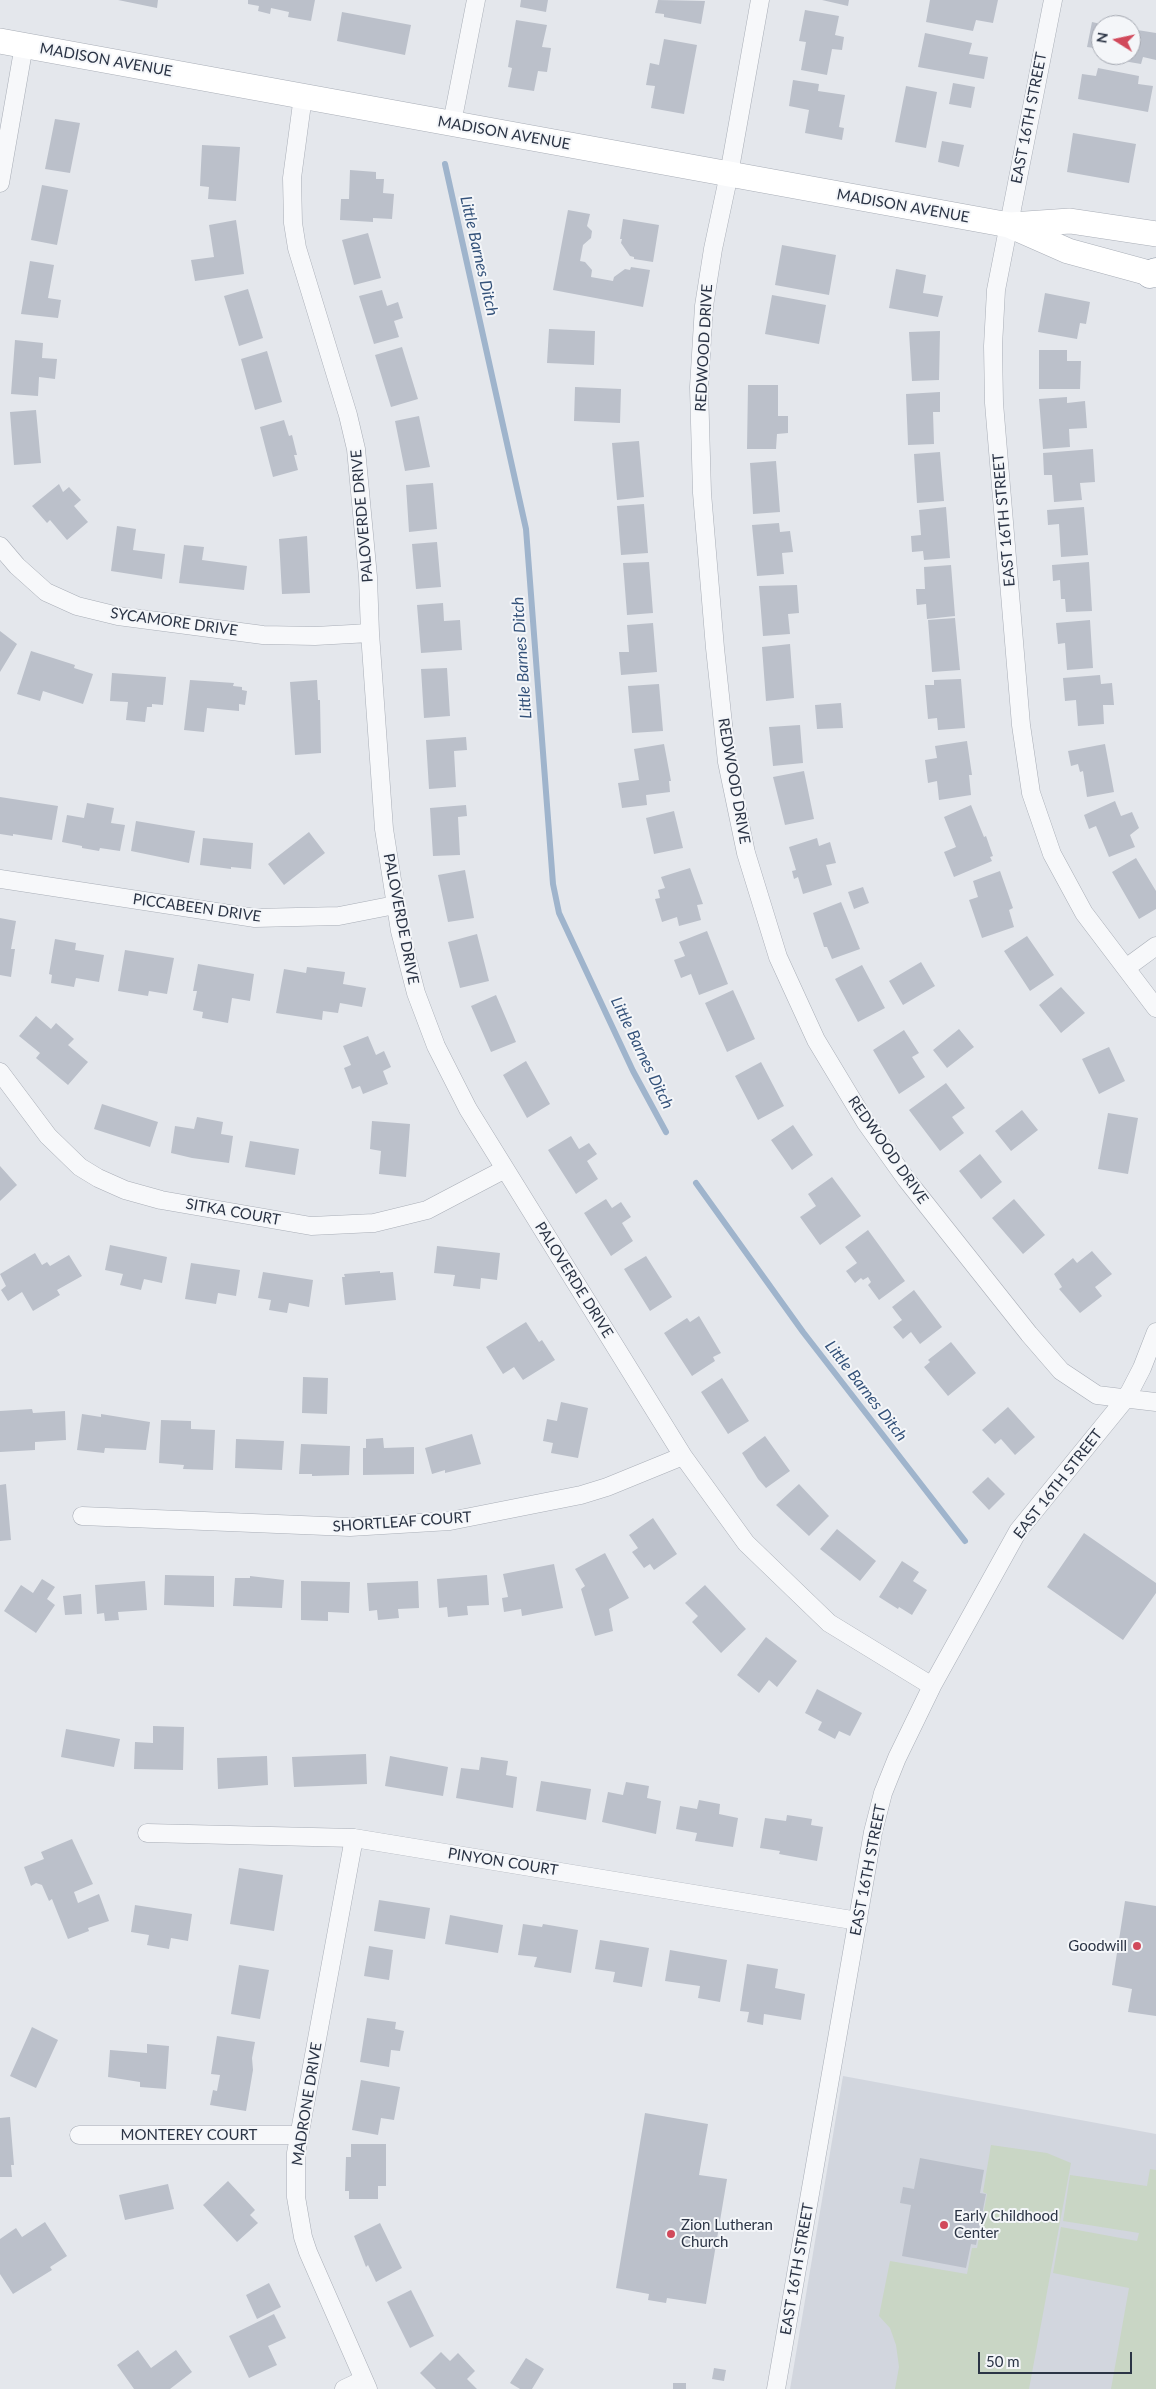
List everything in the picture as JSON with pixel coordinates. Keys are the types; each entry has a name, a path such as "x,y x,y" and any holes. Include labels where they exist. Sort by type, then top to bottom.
{"main road":[{"name":"MADISON AVENUE","path":"0,41 1009,225 1068,251 1154,273"},
{"name":"MADISON AVENUE","path":"1009,225 1070,221 1156,234"}],"street":[{"path":"452,123 476,0"},
{"name":"REDWOOD DRIVE","path":"760,0 729,174 712,249 704,306 699,387 702,493 715,648 727,762 746,853 778,957 816,1040 866,1123 906,1178 1029,1334 1061,1371 1097,1395 1127,1397 1156,1402"},
{"name":"EAST 16TH STREET","path":"1053,0 996,290 993,346 994,403 1021,725 1031,793 1052,854 1084,913 1156,1008"},
{"path":"0,183 24,45"},
{"name":"PALOVERDE DRIVE","path":"303,96 292,178 293,223 299,257 348,415 356,449 368,577 370,633 384,829 395,905 416,993 436,1046 468,1109 683,1456 746,1543 829,1623 932,1686"},
{"name":"SYCAMORE DRIVE","path":"0,546 46,592 77,606 102,612 263,635 315,636 370,633"},
{"name":"PICCABEEN DRIVE","path":"0,879 255,918 340,916 395,905"},
{"path":"1126,968 1156,946"},
{"name":"SITKA COURT","path":"0,1072 48,1136 80,1168 125,1190 161,1200 311,1226 374,1223 427,1210 505,1169"},
{"name":"EAST 16TH STREET","path":"776,2389 873,1832 883,1793 897,1758 932,1686 1018,1532 1127,1397 1142,1368 1156,1332"},
{"name":"SHORTLEAF COURT","path":"82,1516 350,1527 450,1521 581,1495 607,1487 683,1456"},
{"name":"PINYON COURT","path":"147,1833 354,1838 858,1921"},
{"name":"MADRONE DRIVE","path":"354,1838 296,2153 296,2197 303,2237 366,2384"},
{"name":"MONTEREY COURT","path":"79,2135 299,2135"},
{"path":"344,2389 366,2384"}],"shaded area":[{"path":"843,2076 1156,2134 1156,2389 790,2389"}],"green space":[{"path":"991,2145 1047,2153 1071,2163 1029,2389 895,2389 899,2367 896,2345 890,2328 879,2316 890,2261 967,2274 972,2248 977,2248 987,2194 983,2192"},
{"path":"1150,2169 1156,2170 1156,2389 1111,2389 1129,2288 1053,2273 1061,2227 1137,2241 1139,2233 1063,2221 1070,2175 1147,2186"}],"building":[{"path":"118,0 158,0 157,8"},
{"path":"248,0 315,0 311,21 288,17 289,12 271,8 270,14 258,11 259,6 248,4"},
{"path":"521,0 548,0 546,12 520,7"},
{"path":"658,0 705,1 701,24 664,17 664,14 655,13"},
{"path":"822,0 849,0 848,6"},
{"path":"930,0 998,0 993,23 976,20 973,31 926,22"},
{"path":"805,10 839,16 835,35 844,37 842,50 832,49 827,75 801,70 806,42 799,41"},
{"path":"342,12 411,25 405,55 337,41"},
{"path":"516,20 547,25 542,47 551,48 547,72 538,71 534,91 508,87 512,68 508,67"},
{"path":"1091,27 1091,48 1087,47"},
{"path":"1141,31 1156,33 1156,60 1143,57 1141,64"},
{"path":"925,33 972,43 969,54 988,57 984,79 918,67"},
{"path":"664,39 697,45 684,114 651,108 655,86 646,85 650,63 659,65"},
{"path":"1098,68 1139,76 1138,84 1153,86 1148,112 1078,99 1082,74 1096,76"},
{"path":"793,80 819,84 818,91 845,95 839,127 844,128 842,140 805,133 809,110 789,106"},
{"path":"953,83 975,87 971,108 949,104"},
{"path":"906,86 937,92 926,148 895,142"},
{"path":"55,119 80,123 70,173 45,169"},
{"path":"1073,133 1136,144 1129,183 1067,172"},
{"path":"942,141 964,145 959,167 938,162"},
{"path":"202,145 240,147 236,201 208,199 209,187 200,186"},
{"path":"350,170 376,172 376,179 384,179 383,193 394,194 392,219 373,218 373,222 340,220 341,199 349,199"},
{"path":"42,185 68,190 57,245 31,240"},
{"path":"568,210 590,214 587,226 592,231 591,238 583,245 580,261 585,262 592,270 591,277 613,281 614,277 625,269 630,270 631,267 650,270 643,307 553,290"},
{"path":"623,219 659,225 653,262 634,259 634,257 630,256 621,243 622,239 620,239"},
{"path":"236,220 244,274 195,281 191,260 214,257 209,225"},
{"path":"368,233 381,278 354,285 342,240"},
{"path":"782,245 836,255 829,295 775,285"},
{"path":"30,261 54,265 48,298 61,300 58,318 21,314"},
{"path":"896,269 926,275 923,293 943,296 938,317 889,308"},
{"path":"248,289 263,338 239,346 224,296"},
{"path":"382,290 387,306 398,302 403,318 394,321 399,337 374,344 359,296"},
{"path":"1045,293 1090,302 1086,324 1080,323 1077,339 1038,332"},
{"path":"772,295 826,305 819,344 765,334"},
{"path":"549,329 595,331 594,365 547,363"},
{"path":"940,331 939,380 912,381 909,332"},
{"path":"15,340 43,343 42,358 57,359 55,379 39,377 38,396 11,394"},
{"path":"402,347 418,399 391,407 375,355"},
{"path":"1039,350 1067,350 1067,361 1081,361 1080,389 1039,389"},
{"path":"267,351 282,402 255,410 241,359"},
{"path":"748,385 778,385 778,416 788,416 788,433 777,434 776,449 747,449"},
{"path":"575,387 621,389 620,423 574,421"},
{"path":"940,392 940,412 933,412 934,444 908,445 906,394"},
{"path":"1067,397 1067,403 1085,401 1087,428 1069,429 1070,447 1043,449 1039,399"},
{"path":"36,410 41,463 14,465 10,412"},
{"path":"419,416 430,467 405,471 395,421"},
{"path":"284,420 289,436 292,435 297,455 294,455 298,470 273,477 260,427"},
{"path":"639,441 644,497 617,500 612,443"},
{"path":"1093,449 1095,482 1080,483 1082,500 1054,502 1052,475 1044,475 1043,453"},
{"path":"940,452 944,501 917,503 914,454"},
{"path":"776,461 780,512 753,514 750,463"},
{"path":"433,483 437,529 409,532 406,485"},
{"path":"59,484 63,492 69,487 81,500 74,506 88,522 67,540 50,520 47,523 32,506"},
{"path":"644,504 648,553 621,555 617,506"},
{"path":"946,507 950,558 924,560 923,551 912,552 911,536 921,535 919,510"},
{"path":"1084,507 1088,555 1061,557 1059,524 1048,525 1047,510"},
{"path":"779,523 780,532 790,531 793,552 782,553 784,574 757,576 752,525"},
{"path":"117,526 136,529 133,550 165,554 162,579 111,571"},
{"path":"307,536 310,593 282,594 279,539"},
{"path":"437,542 441,587 416,589 412,544"},
{"path":"184,545 204,547 202,560 247,566 244,590 179,583"},
{"path":"649,562 653,613 627,615 623,563"},
{"path":"1089,562 1092,611 1066,612 1065,599 1061,599 1060,580 1053,581 1052,565"},
{"path":"951,565 955,616 927,619 926,604 917,605 916,589 925,589 924,567"},
{"path":"797,585 799,613 788,614 790,634 763,636 759,586"},
{"path":"443,603 444,621 460,620 462,650 421,653 417,605"},
{"path":"955,618 960,670 932,672 928,620"},
{"path":"1090,620 1093,668 1067,670 1065,643 1058,644 1056,623"},
{"path":"653,623 657,672 621,675 619,652 629,652 627,625"},
{"path":"0,631 17,644 0,672"},
{"path":"790,644 794,698 766,701 762,647"},
{"path":"31,651 75,665 74,668 93,674 83,704 43,691 40,701 17,694"},
{"path":"447,668 450,716 424,718 421,669"},
{"path":"112,673 166,677 163,705 152,704 152,707 147,707 145,722 126,720 128,702 110,701"},
{"path":"1100,675 1101,684 1112,683 1114,705 1103,705 1104,724 1078,726 1076,700 1065,701 1063,678"},
{"path":"961,679 965,728 938,730 937,718 928,719 925,685 934,685 934,680"},
{"path":"190,680 234,683 233,686 242,687 242,690 247,691 245,705 239,704 239,711 207,708 204,732 184,730"},
{"path":"317,680 318,700 320,700 321,753 295,755 290,682"},
{"path":"659,684 663,731 632,733 628,686"},
{"path":"841,703 843,728 817,729 815,705"},
{"path":"800,725 803,763 773,766 769,727"},
{"path":"466,737 467,750 454,751 456,787 429,789 426,740"},
{"path":"967,741 972,775 969,775 971,795 939,800 937,781 928,783 925,760 937,758 935,746"},
{"path":"664,744 671,781 669,781 670,792 646,795 647,805 622,808 618,783 639,780 634,749"},
{"path":"1105,744 1114,792 1087,797 1083,771 1080,772 1078,764 1071,766 1068,751"},
{"path":"804,771 814,819 785,825 773,777"},
{"path":"0,797 58,806 52,840 0,834"},
{"path":"1115,801 1121,816 1132,812 1139,828 1130,835 1135,847 1109,857 1096,826 1089,829 1084,815"},
{"path":"87,803 114,808 111,823 125,825 120,851 100,848 99,851 62,842 67,815 84,818"},
{"path":"466,805 467,816 458,817 460,855 433,856 430,808"},
{"path":"971,805 984,837 986,836 993,856 990,857 992,861 954,877 944,852 956,847 944,817"},
{"path":"674,811 683,848 654,854 646,818"},
{"path":"136,821 195,831 189,863 131,851"},
{"path":"309,832 325,853 284,885 268,864"},
{"path":"203,838 253,843 251,869 231,867 231,869 200,865"},
{"path":"817,838 819,846 830,842 836,863 826,865 832,885 803,894 798,877 794,879 792,871 796,870 789,847"},
{"path":"1136,858 1156,891 1156,909 1139,919 1112,872"},
{"path":"690,868 703,904 697,905 701,920 679,926 677,917 662,922 655,899 660,898 658,890 665,888 661,877"},
{"path":"465,870 474,918 448,922 438,875"},
{"path":"1000,871 1013,908 1009,910 1014,927 982,938 969,900 978,897 973,881"},
{"path":"863,887 869,903 854,909 848,892"},
{"path":"841,902 860,949 832,959 827,947 824,947 813,913"},
{"path":"0,918 16,921 11,949 15,949 11,977 0,975"},
{"path":"707,931 728,984 699,995 691,974 681,978 674,960 685,956 679,942"},
{"path":"477,934 489,981 460,988 448,942"},
{"path":"1027,936 1054,975 1030,991 1004,951"},
{"path":"55,939 76,943 75,950 104,955 99,982 76,978 74,987 51,983 52,975 49,974"},
{"path":"125,950 174,958 167,994 149,991 148,996 118,991"},
{"path":"921,962 935,986 903,1005 889,981"},
{"path":"198,964 254,974 250,1001 232,998 228,1023 202,1018 203,1012 193,1010 197,991 193,991"},
{"path":"862,965 885,1008 858,1022 835,979"},
{"path":"307,967 345,972 343,984 366,988 362,1007 340,1003 338,1013 323,1011 322,1020 276,1013 284,969 306,973"},
{"path":"1061,987 1085,1013 1061,1033 1039,1005"},
{"path":"733,990 755,1039 727,1052 705,1003"},
{"path":"496,995 516,1042 491,1052 471,1006"},
{"path":"36,1016 51,1029 56,1023 74,1039 68,1045 88,1062 68,1085 36,1058 40,1053 19,1036"},
{"path":"959,1029 974,1047 947,1068 933,1050"},
{"path":"904,1030 919,1053 912,1057 925,1077 899,1094 873,1050"},
{"path":"368,1036 376,1055 384,1051 391,1067 383,1071 388,1084 363,1094 360,1086 352,1089 344,1068 351,1065 343,1046"},
{"path":"1109,1047 1125,1081 1099,1094 1082,1059"},
{"path":"526,1061 550,1104 527,1118 503,1075"},
{"path":"761,1062 784,1106 758,1120 735,1076"},
{"path":"946,1083 965,1108 952,1117 964,1133 940,1151 909,1110"},
{"path":"102,1104 158,1122 150,1147 94,1129"},
{"path":"1022,1110 1038,1130 1011,1151 995,1131"},
{"path":"1108,1113 1138,1118 1128,1174 1098,1169"},
{"path":"197,1117 223,1122 221,1134 233,1136 229,1163 171,1153 175,1126 194,1129"},
{"path":"372,1121 410,1124 406,1177 379,1174 381,1151 370,1149"},
{"path":"793,1125 813,1155 792,1170 771,1140"},
{"path":"571,1136 579,1149 589,1143 597,1154 587,1161 598,1179 576,1194 548,1150"},
{"path":"250,1141 299,1149 295,1175 245,1167"},
{"path":"980,1154 1002,1182 981,1199 959,1171"},
{"path":"0,1166 17,1185 0,1201"},
{"path":"832,1177 861,1216 820,1245 800,1217 816,1206 808,1194"},
{"path":"606,1199 612,1208 621,1202 631,1217 622,1223 633,1241 611,1256 584,1213"},
{"path":"1014,1199 1045,1235 1023,1254 992,1218"},
{"path":"868,1230 905,1281 879,1300 868,1285 871,1282 868,1277 863,1280 861,1278 855,1283 846,1271 857,1263 845,1247"},
{"path":"110,1245 167,1257 162,1283 144,1279 141,1290 120,1285 123,1274 105,1270"},
{"path":"437,1246 500,1253 497,1280 481,1278 480,1289 453,1286 455,1275 434,1273"},
{"path":"1092,1251 1112,1274 1095,1287 1102,1296 1080,1313 1059,1289 1062,1287 1054,1274 1073,1258 1077,1263"},
{"path":"35,1253 42,1265 47,1262 50,1266 69,1255 82,1276 57,1290 60,1295 33,1311 22,1292 8,1301 1,1290 6,1286 0,1274"},
{"path":"646,1256 672,1297 650,1311 624,1269"},
{"path":"191,1263 240,1270 236,1296 218,1293 216,1304 185,1299"},
{"path":"380,1271 380,1273 393,1272 396,1300 345,1305 342,1277 345,1277 344,1274"},
{"path":"263,1272 313,1280 309,1307 289,1303 287,1313 269,1310 271,1300 258,1298"},
{"path":"914,1290 942,1327 920,1344 911,1332 903,1339 893,1327 902,1320 892,1307"},
{"path":"699,1316 721,1353 713,1357 715,1361 692,1376 664,1333 687,1318 690,1322"},
{"path":"526,1322 539,1342 542,1340 555,1360 523,1380 514,1367 503,1374 486,1347"},
{"path":"951,1342 976,1373 948,1396 924,1367 930,1362 928,1360"},
{"path":"303,1377 328,1378 327,1414 302,1413"},
{"path":"722,1378 749,1421 728,1434 701,1392"},
{"path":"561,1402 588,1408 578,1458 551,1453 553,1443 543,1441 547,1419 557,1421"},
{"path":"1008,1407 1035,1437 1015,1455 1001,1439 995,1444 982,1430"},
{"path":"32,1409 33,1413 65,1411 66,1440 35,1442 35,1450 0,1452 0,1411"},
{"path":"82,1414 101,1417 101,1414 150,1422 146,1450 105,1448 104,1453 77,1450"},
{"path":"161,1420 191,1421 191,1429 215,1430 213,1470 183,1469 184,1465 159,1463"},
{"path":"472,1434 481,1464 445,1473 445,1470 432,1474 425,1448"},
{"path":"765,1436 790,1471 766,1488 758,1479 742,1453"},
{"path":"383,1438 384,1448 414,1447 414,1474 363,1475 363,1448 366,1448 366,1439"},
{"path":"236,1439 284,1441 282,1470 235,1468"},
{"path":"301,1444 350,1446 349,1475 312,1476 312,1474 299,1474"},
{"path":"988,1477 1005,1494 989,1510 972,1492"},
{"path":"6,1484 11,1540 0,1541 0,1485"},
{"path":"799,1484 829,1516 809,1536 776,1505"},
{"path":"653,1518 677,1554 654,1570 650,1564 644,1568 632,1552 638,1548 629,1535"},
{"path":"837,1529 876,1561 860,1581 820,1549"},
{"path":"1084,1533 1156,1583 1156,1593 1123,1640 1047,1587"},
{"path":"605,1553 629,1598 609,1609 613,1631 595,1636 581,1589 585,1586 575,1569"},
{"path":"902,1561 919,1572 913,1581 927,1590 912,1615 879,1597"},
{"path":"554,1564 563,1608 522,1616 521,1609 504,1612 502,1598 508,1597 503,1574"},
{"path":"165,1575 214,1576 214,1607 164,1605"},
{"path":"487,1575 489,1605 467,1606 468,1615 448,1617 447,1607 439,1608 437,1579"},
{"path":"250,1576 284,1580 282,1608 233,1606 235,1578 250,1578"},
{"path":"42,1579 55,1587 47,1599 55,1605 36,1633 4,1611 21,1585 33,1593"},
{"path":"145,1581 147,1610 118,1612 119,1620 105,1621 104,1613 97,1614 95,1585"},
{"path":"301,1581 350,1582 349,1613 328,1612 328,1621 301,1620"},
{"path":"418,1581 419,1608 398,1609 399,1618 378,1620 377,1610 369,1611 367,1583"},
{"path":"705,1585 746,1629 721,1653 692,1622 698,1616 685,1603"},
{"path":"81,1594 82,1614 65,1615 63,1596"},
{"path":"766,1637 797,1661 777,1687 769,1680 759,1693 737,1675"},
{"path":"817,1689 862,1713 850,1736 839,1731 835,1739 818,1730 822,1722 805,1713"},
{"path":"153,1726 184,1727 183,1770 134,1769 135,1742 153,1743"},
{"path":"66,1729 120,1739 114,1767 61,1757"},
{"path":"366,1754 367,1784 294,1787 292,1757"},
{"path":"267,1756 268,1785 218,1789 217,1758"},
{"path":"390,1756 448,1767 443,1796 385,1786"},
{"path":"481,1757 508,1761 506,1775 517,1777 513,1808 456,1798 461,1768 479,1770"},
{"path":"541,1781 591,1789 586,1820 536,1811"},
{"path":"626,1782 649,1786 647,1798 661,1801 656,1834 602,1822 608,1792 623,1795"},
{"path":"699,1800 720,1804 719,1814 738,1818 733,1847 695,1841 697,1833 676,1829 680,1806 697,1809"},
{"path":"787,1815 812,1819 811,1825 823,1827 817,1861 779,1854 780,1851 760,1848 765,1818 786,1821"},
{"path":"72,1839 93,1884 74,1892 78,1903 99,1894 109,1921 88,1928 89,1931 68,1939 52,1899 49,1901 42,1885 36,1883 31,1886 24,1867 44,1859 41,1852"},
{"path":"239,1868 283,1875 274,1931 230,1924"},
{"path":"379,1900 430,1908 425,1939 374,1931"},
{"name":"Goodwill","path":"1125,1901 1156,1906 1156,2016 1128,2012 1132,1989 1112,1985"},
{"path":"135,1905 192,1914 188,1941 171,1938 169,1949 147,1945 149,1935 131,1932"},
{"path":"450,1915 503,1925 498,1953 445,1944"},
{"path":"523,1924 542,1927 543,1924 578,1930 571,1973 534,1967 537,1957 518,1955"},
{"path":"600,1940 649,1948 642,1987 613,1982 615,1972 595,1969"},
{"path":"369,1946 393,1950 389,1980 364,1976"},
{"path":"670,1950 727,1960 720,2002 698,1998 700,1986 665,1981"},
{"path":"747,1964 778,1969 775,1988 805,1994 801,2020 764,2014 763,2025 747,2022 749,2012 740,2011"},
{"path":"239,1965 269,1970 260,2019 231,2014"},
{"path":"367,2018 396,2022 395,2029 404,2031 400,2051 391,2050 389,2067 360,2062"},
{"path":"32,2027 58,2040 36,2088 10,2076"},
{"path":"217,2036 255,2042 252,2058 253,2070 246,2111 210,2105 213,2090 217,2091 220,2075 211,2074"},
{"path":"147,2044 169,2046 166,2089 140,2087 140,2082 108,2077 110,2050 147,2053"},
{"path":"361,2080 400,2087 394,2120 381,2118 378,2135 352,2130"},
{"name":"Zion Lutheran Church","path":"645,2113 708,2124 699,2175 727,2179 706,2304 667,2298 666,2303 648,2300 649,2294 616,2288"},
{"path":"10,2117 14,2165 11,2165 12,2177 0,2177 0,2118"},
{"path":"351,2144 386,2144 386,2186 378,2186 378,2199 349,2199 349,2191 345,2191 346,2157 351,2157"},
{"name":"Early Childhood Center","path":"920,2158 984,2170 980,2193 986,2194 976,2245 971,2244 966,2268 902,2256 911,2205 900,2203 903,2187 914,2189"},
{"path":"228,2181 255,2210 250,2215 258,2223 237,2242 203,2205"},
{"path":"168,2184 174,2209 125,2220 119,2195"},
{"path":"45,2222 67,2256 50,2267 52,2270 13,2294 0,2274 0,2239 16,2228 22,2237"},
{"path":"380,2223 402,2268 376,2282 368,2265 366,2267 354,2236"},
{"path":"269,2283 281,2307 257,2319 246,2295"},
{"path":"411,2290 434,2336 410,2348 387,2302"},
{"path":"274,2314 286,2338 268,2346 277,2365 249,2378 229,2336"},
{"path":"138,2350 151,2368 176,2350 192,2372 170,2389 134,2389 117,2365"},
{"path":"441,2352 450,2361 458,2353 475,2371 467,2379 477,2389 436,2389 420,2373"},
{"path":"526,2358 544,2369 532,2389 520,2389 510,2383"},
{"path":"714,2368 726,2370 724,2381 712,2379"},
{"path":"673,2383 686,2383 686,2389 673,2389"}],"waterway":[{"name":"Little Barnes Ditch","path":"445,164 526,529 553,884 559,913 633,1071 666,1132"},
{"name":"Little Barnes Ditch","path":"696,1183 803,1332 965,1541"}],"place":[{"name":"Goodwill","path":"1137,1946"},
{"name":"Early Childhood Center","path":"944,2225"},
{"name":"Zion Lutheran Church","path":"671,2234"}]}
